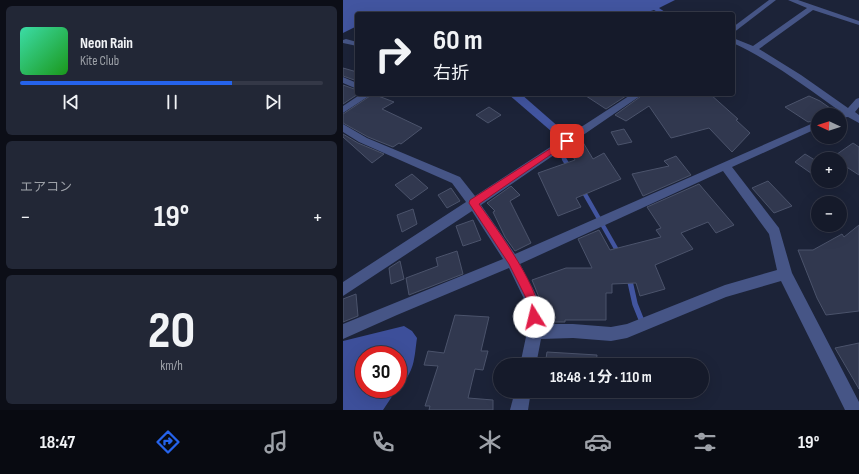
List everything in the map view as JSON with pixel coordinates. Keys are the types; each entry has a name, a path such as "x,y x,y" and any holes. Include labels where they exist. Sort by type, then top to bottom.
{"street":[{"path":"735,29 773,0"},
{"path":"791,0 859,23"},
{"path":"754,49 812,7"},
{"path":"346,41 355,43"},
{"path":"735,41 754,49 815,88 838,108"},
{"path":"343,80 355,85"},
{"path":"343,110 364,96"},
{"path":"343,290 635,96"},
{"path":"847,112 859,101"},
{"path":"847,115 859,120"},
{"path":"343,127 363,140 456,180 512,261 533,302 535,332 529,358"},
{"path":"343,332 392,310 512,261 811,127"},
{"path":"725,166 775,232 785,274 854,410"},
{"path":"535,332 573,331 611,334 627,331 737,286 763,278 785,274"},
{"path":"519,410 522,398"}],"shaded area":[{"path":"343,0 675,0 659,8 665,12 658,12 654,10 648,12 355,12 355,27 343,33"},
{"path":"510,96 523,96 561,129 551,131"},
{"path":"404,326 412,331 417,338 413,365 407,378 407,346 355,346 355,398 391,398 383,410 343,410 343,341"}],"building":[{"path":"343,68 355,71 355,80 343,76"},
{"path":"343,85 355,89 355,96 343,104"},
{"path":"370,96 378,96 394,102 382,109 422,128 401,144 399,143 393,147 368,137 343,123 343,114"},
{"path":"586,96 626,96 606,109"},
{"path":"641,96 712,96 738,119 736,120 750,133 732,152 709,128 671,138 649,106 626,121 615,115"},
{"path":"809,96 830,108 811,108 811,121 808,122 785,107"},
{"path":"489,107 501,115 488,123 476,115"},
{"path":"624,129 632,142 618,145 611,132"},
{"path":"343,134 358,143 384,154 372,163 343,137"},
{"path":"581,139 593,159 604,153 621,179 576,198 581,207 558,216 538,173 575,160 568,148"},
{"path":"853,143 859,147 859,175 847,167 847,152 840,152"},
{"path":"805,154 811,158 811,173 795,162"},
{"path":"676,156 691,175 643,196 632,174 669,166 664,161"},
{"path":"412,174 428,188 411,200 395,185"},
{"path":"768,181 792,206 774,213 752,188"},
{"path":"699,184 734,225 716,233 708,222 681,233 693,249 655,265 665,289 640,296 636,283 612,284 612,293 606,293 606,320 565,320 565,322 543,322 541,302 532,280 566,268 592,268 578,239 599,230 610,250 661,237 656,230 661,228 647,207"},
{"path":"511,186 520,195 510,201 531,243 515,251 505,237 493,212 495,211 487,203"},
{"path":"451,188 460,201 447,208 438,195"},
{"path":"413,209 417,224 402,232 397,215"},
{"path":"473,220 481,240 463,246 456,226"},
{"path":"859,225 859,311 826,315 817,298 798,250 813,250 842,234 844,237"},
{"path":"457,251 463,274 409,295 406,278 438,266 436,258"},
{"path":"400,261 404,279 391,284 389,268"},
{"path":"356,294 358,316 343,322 343,299"},
{"path":"455,315 489,317 481,351 488,351 483,370 475,369 468,398 493,400 493,410 429,410 430,406 425,406 438,366 424,365 428,351 444,353"},
{"path":"859,343 859,389 835,348"},
{"path":"547,352 597,355 597,358 546,358"}],"waterway":[{"path":"560,152 565,160"},
{"path":"564,159 569,167"},
{"path":"582,189 618,252"},
{"path":"629,277 635,304 641,319"}],"route":[{"path":"534,317 533,302 512,261 473,203 567,141"}]}
